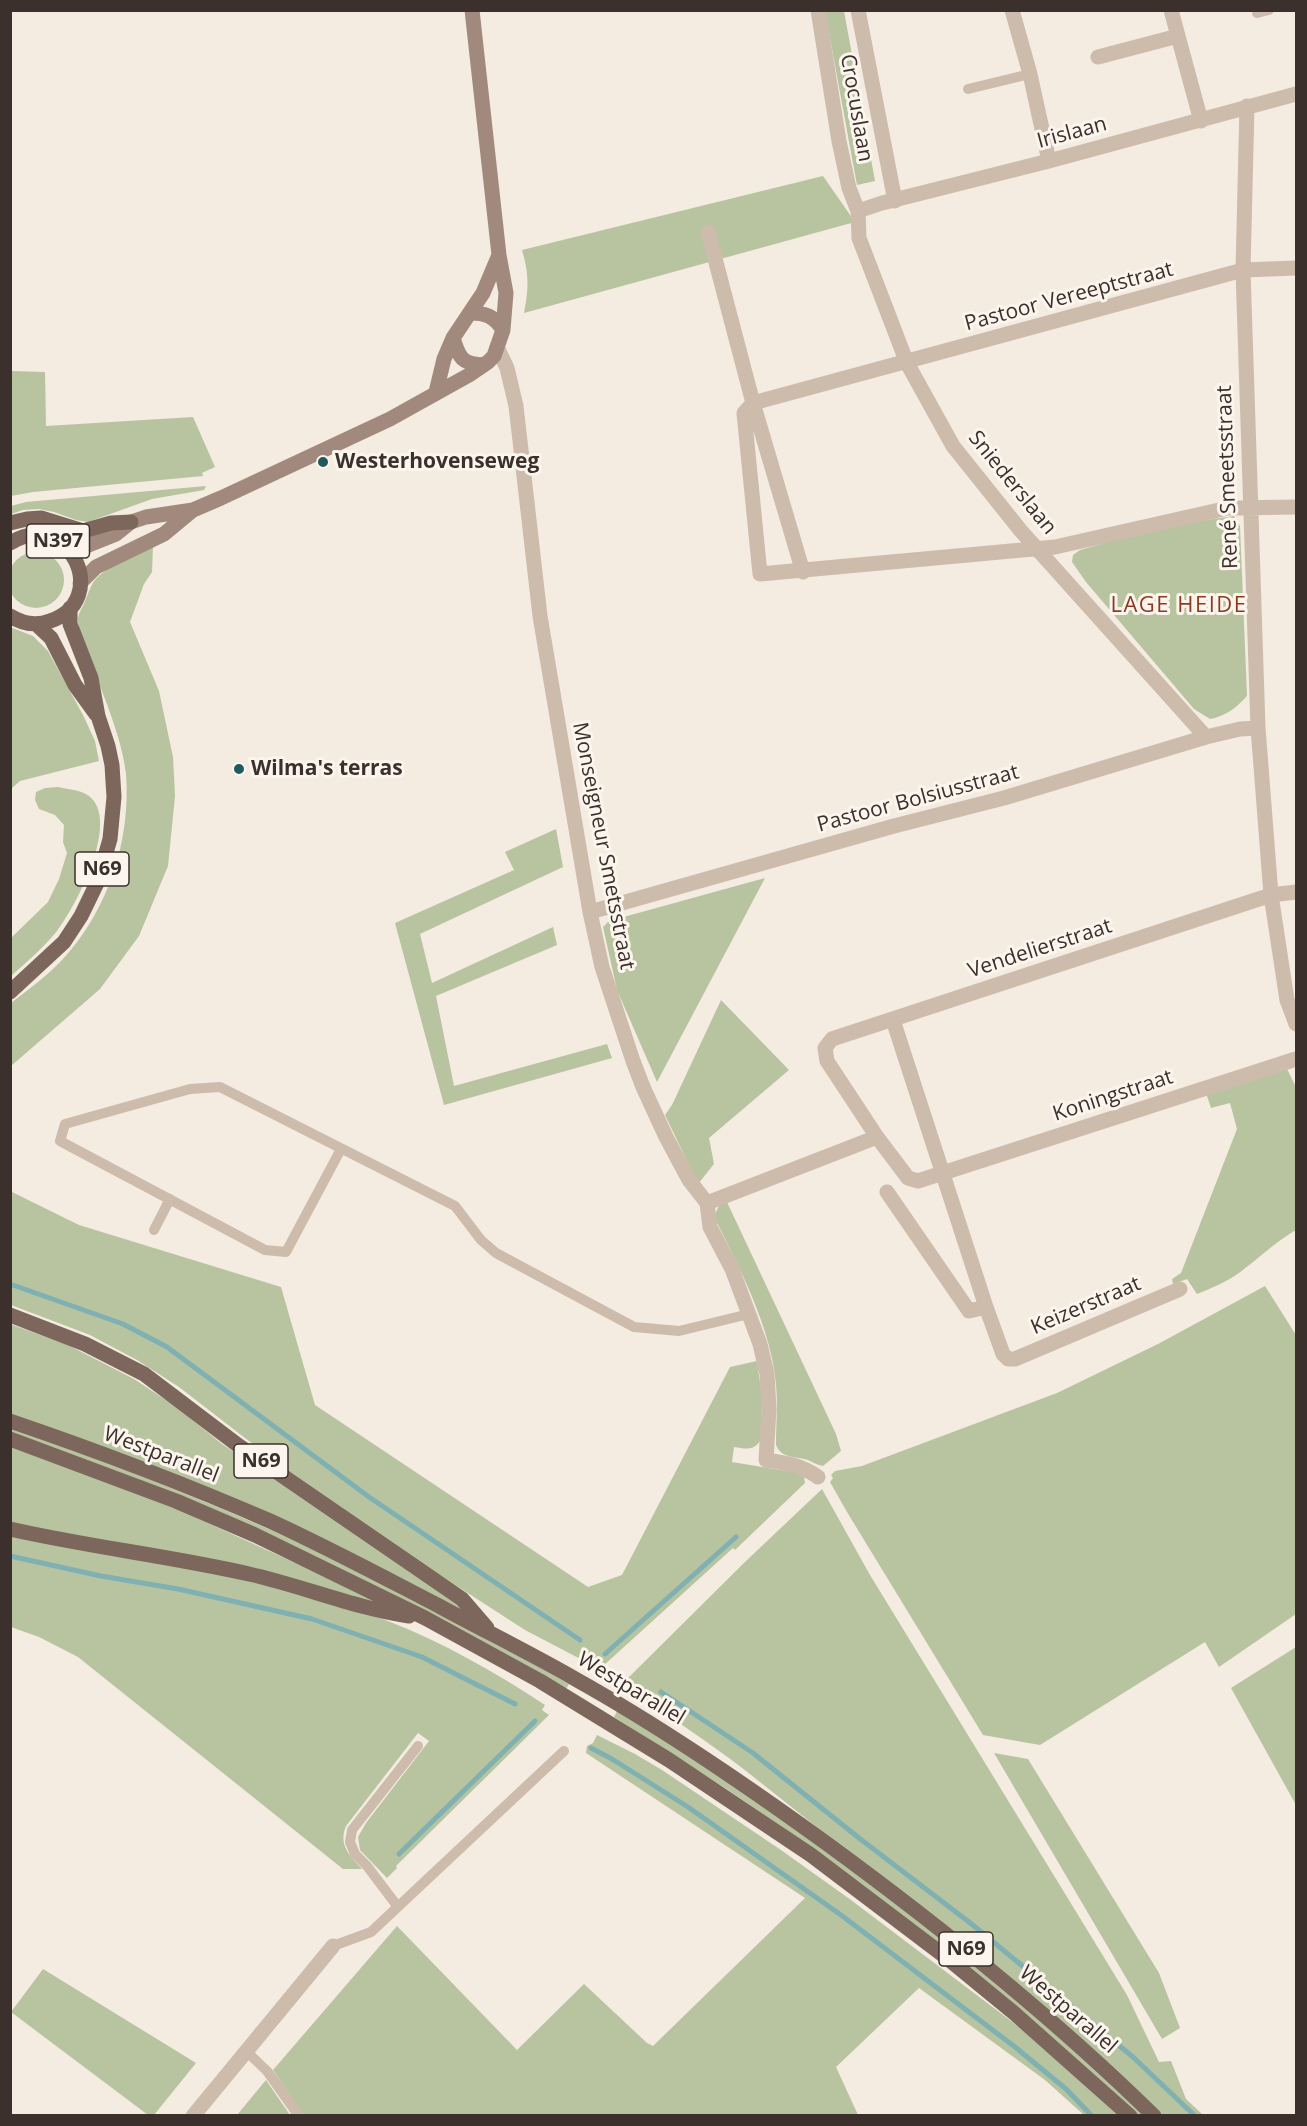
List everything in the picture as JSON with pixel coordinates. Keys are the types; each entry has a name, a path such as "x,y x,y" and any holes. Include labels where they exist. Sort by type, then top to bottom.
{"main road":[{"name":"N397","path":"10,524 41,518 82,531 111,523 131,522"},
{"name":"N397","path":"10,543 26,536 40,535 54,538 66,546 76,560 81,583 70,608"},
{"path":"10,616 36,624 55,620 70,608"},
{"name":"N69","path":"10,992 64,942 91,897 105,861 114,816 114,783 108,746 98,716 92,678 70,624 70,608"},
{"name":"N69","path":"36,624 51,638 75,685 98,716"},
{"name":"N69","path":"10,1315 85,1344 144,1374 239,1446 462,1599 493,1635"},
{"name":"Westparallel","path":"10,1421 184,1485 271,1522 356,1563 588,1686 765,1799 873,1878 1010,1986 1075,2041 1154,2115"},
{"name":"Westparallel","path":"10,1439 176,1501 265,1540 425,1618 587,1709 732,1800 811,1855 947,1958 1054,2047 1130,2115"},
{"name":"N69","path":"10,1529 90,1546 250,1574 382,1612 425,1618"}],"street":[{"path":"81,583 96,567 164,534 193,510 390,419 484,365 494,356 503,330 506,293 499,255 472,10"},
{"name":"Crocuslaan","path":"819,10 839,141 849,188 858,211"},
{"name":"Crocuslaan","path":"858,10 895,201"},
{"path":"1012,10 1030,74 1049,161"},
{"path":"1171,10 1201,121"},
{"path":"1098,57 1178,36"},
{"name":"Irislaan","path":"858,211 1296,94"},
{"name":"René Smeetsstraat","path":"1247,106 1243,270 1258,728 1271,895 1287,1000 1296,1024"},
{"name":"Sniederslaan","path":"858,211 859,238 907,363 953,446 1037,549 1206,737"},
{"path":"708,232 753,403 803,572"},
{"path":"436,392 444,359 453,338 483,293 499,255"},
{"name":"Pastoor Vereeptstraat","path":"753,403 1243,270 1296,268"},
{"path":"470,313 484,313 491,316 503,330"},
{"path":"453,338 457,351 464,361 471,365 507,369"},
{"name":"Monseigneur Smetsstraat","path":"497,347 507,369 516,406 540,616 590,912 602,967 636,1070 666,1137 694,1189 707,1203 710,1227 732,1269 760,1344 767,1374 769,1409 766,1460 804,1467 818,1477"},
{"path":"753,403 744,413 760,574 803,572 1055,547 1228,508 1296,507"},
{"path":"66,546 86,546 116,534 131,522 193,510"},
{"name":"Pastoor Bolsiusstraat","path":"590,912 894,826 1004,798 1206,737 1240,729 1258,728"},
{"name":"Vendelierstraat","path":"825,1048 832,1039 1271,895 1296,892"},
{"path":"887,1192 969,1311 986,1307 893,1020"},
{"name":"Koningstraat","path":"825,1048 827,1061 878,1137 908,1178 918,1181 1296,1059"},
{"path":"707,1203 878,1137"},
{"name":"Keizerstraat","path":"986,1307 1003,1354 1008,1359 1015,1359 1180,1289"},
{"path":"193,2115 333,1946"}],"lane":[{"path":"1257,13 1269,10"},
{"path":"968,89 1030,74"},
{"path":"341,1149 286,1252 265,1250 60,1141 65,1124 190,1089 220,1087 455,1206 481,1240 496,1253 634,1327 679,1331 749,1314"},
{"path":"154,1230 170,1199"},
{"path":"398,1907 355,1854 350,1842 352,1830 418,1746"},
{"path":"333,1946 371,1932 564,1751"},
{"path":"245,2050 267,2071 299,2115"}],"green space":[{"path":"825,11 844,11 875,181 857,185"},
{"path":"823,176 855,222 524,313 528,281 522,250"},
{"path":"11,371 45,372 46,426 193,417 215,467 202,473 203,476 11,496"},
{"path":"206,486 204,490 152,499 88,522 39,509 23,510 11,514 11,506 26,502"},
{"path":"1234,516 1240,526 1247,696 1230,711 1210,719 1194,709 1086,582 1072,562 1073,555 1080,550 1165,526"},
{"path":"153,546 152,572 144,584 130,622 159,691 173,757 175,796 168,866 139,936 100,989 11,1066 11,1003 63,959 93,919 113,873 125,824 127,799 123,755 112,717 78,625 78,618 91,586 99,576"},
{"path":"36,552 51,557 59,565 64,580 59,595 51,603 36,608 21,603 13,595 8,580 13,565 21,557"},
{"path":"10,627 33,636 48,651 83,715 95,741 99,761 20,781 11,789"},
{"path":"58,787 86,794 98,808 100,824 98,843 84,884 65,919 46,943 11,976 11,938 48,902 59,879 67,853 63,842 64,825 55,815 39,809 35,800 36,792 45,788"},
{"path":"556,829 563,867 420,934 432,983 553,927 557,945 436,996 454,1086 607,1044 612,1058 444,1105 395,923 514,870 505,852"},
{"path":"765,878 657,1082 617,990 603,927 609,921"},
{"path":"721,1000 789,1070 709,1138 714,1164 698,1184 665,1115 672,1105"},
{"path":"1286,1067 1296,1087 1296,1230 1239,1273 1213,1287 1197,1294 1187,1279 1173,1284 1172,1279 1181,1273 1237,1129 1230,1103 1211,1108 1206,1093"},
{"path":"10,1191 79,1225 281,1287 315,1405 588,1587 622,1575 730,1367 757,1361 762,1397 761,1439 753,1447 746,1449 734,1447 732,1462 798,1473 804,1477 805,1483 735,1550 733,1548 603,1666 594,1661 592,1665 525,1630 409,1555 289,1472 179,1387 137,1360 90,1335 11,1305"},
{"path":"726,1200 836,1434 841,1451 823,1466 785,1455 776,1445 776,1385 768,1342 753,1299 714,1217 720,1203"},
{"path":"1265,1286 1296,1335 1296,1614 1219,1667 1205,1642 1040,1745 983,1735 847,1512 830,1482 833,1478 831,1475 835,1471 862,1466 1057,1393 1158,1344"},
{"path":"10,1324 68,1345 134,1379 175,1406 222,1444 462,1605 462,1611 11,1415"},
{"path":"11,1427 183,1493 310,1547 407,1594 569,1684 566,1689 514,1659 11,1433"},
{"path":"10,1445 175,1508 385,1604 11,1523"},
{"path":"822,1489 870,1575 1127,1995 1159,2062 1171,2061 1186,2099 1203,2115 1162,2115 1135,2090 844,1849 732,1760 632,1689 634,1684 626,1680"},
{"path":"11,1535 154,1560 249,1580 342,1605 388,1621 469,1659 545,1705 542,1710 549,1715 396,1866 397,1868 387,1878 360,1850 358,1837 366,1823 429,1741 418,1733 346,1826 344,1845 362,1869 343,1869 78,1657 39,1637 11,1627"},
{"path":"1296,1647 1296,1805 1231,1688"},
{"path":"617,1711 793,1825 968,1958 1148,2115 1136,2115 788,1831 614,1717"},
{"path":"597,1735 662,1770 851,1900 1060,2058 1122,2115 1084,2115 1045,2080 919,1988 836,2067 858,2115 303,2115 273,2070 397,1926 517,2050 584,1984 653,2046 805,1898 586,1753 587,1746 593,1743"},
{"path":"994,1753 1028,1759 1159,1973 1180,2028 1162,2039"},
{"path":"43,1969 196,2063 154,2115 148,2115 11,2012"},
{"path":"266,2080 290,2115 237,2115"}],"waterway":[{"path":"10,1284 123,1324 167,1347 369,1497 580,1640"},
{"path":"605,1654 736,1537"},
{"path":"10,1556 101,1576 178,1589 312,1619 422,1657 515,1704"},
{"path":"661,1692 753,1753 969,1922 1133,2057 1195,2116"},
{"path":"399,1854 535,1721"},
{"path":"591,1748 688,1807 841,1915 1015,2047 1066,2089 1092,2116"}],"place":[{"name":"Westerhovenseweg","path":"323,462"},
{"name":"Wilma's terras","path":"239,769"}],"district":[{"name":"LAGE HEIDE","path":"1179,606"}]}
